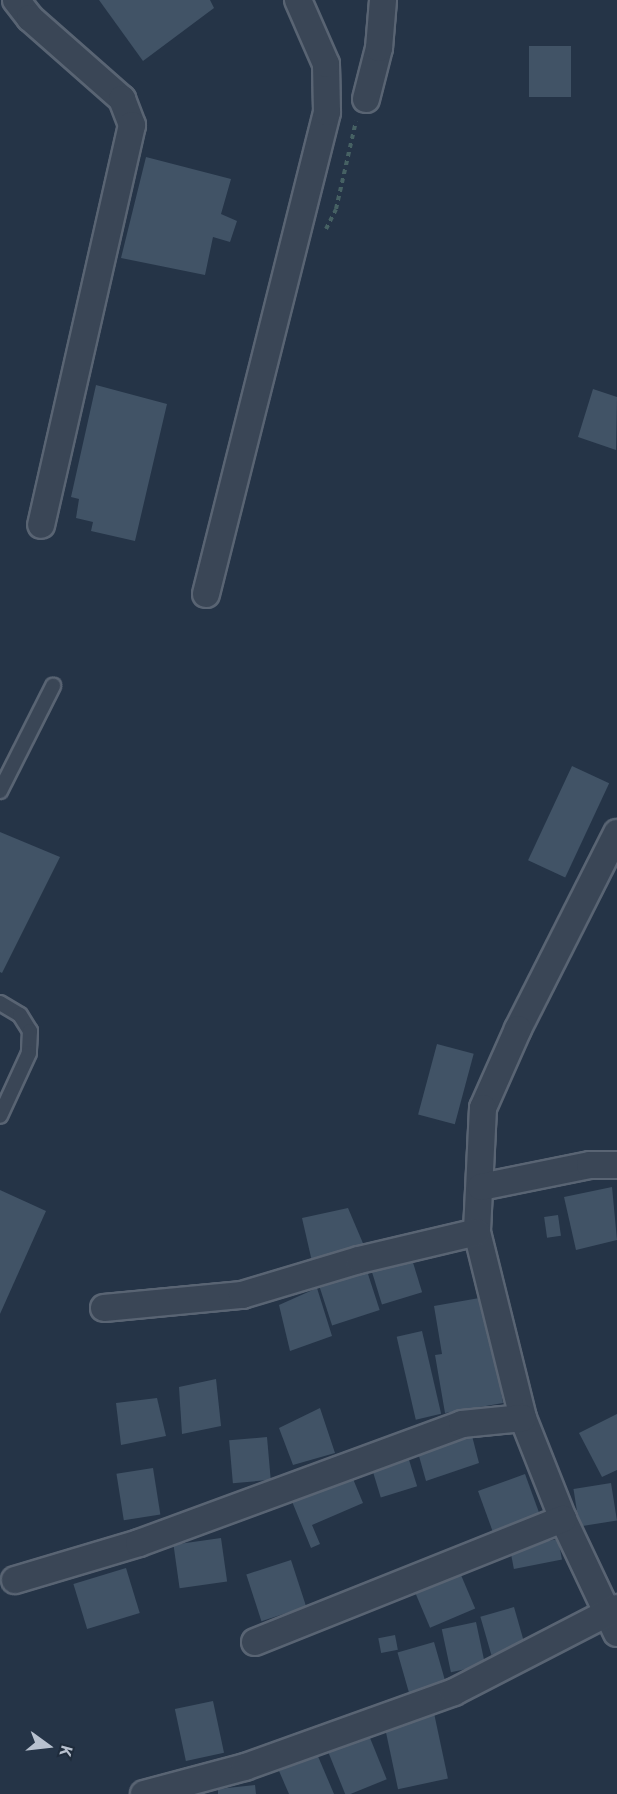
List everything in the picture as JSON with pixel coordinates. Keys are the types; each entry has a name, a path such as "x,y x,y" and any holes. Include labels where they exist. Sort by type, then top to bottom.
{"street":[{"path":"206,594 327,112 326,64 298,0"},
{"path":"366,99 379,48 383,0"},
{"path":"27,6 122,99 132,125 41,525"},
{"path":"144,1794 245,1767 454,1692 614,1618 563,1520 523,1418 477,1232 481,1187 483,1108 518,1029 617,833"},
{"path":"481,1187 590,1165 617,1164"},
{"path":"104,1308 242,1295 358,1260 477,1232"},
{"path":"15,1580 139,1543 462,1424 523,1418"},
{"path":"255,1642 563,1520"}],"lane":[{"path":"0,791 53,686"},
{"path":"0,1003 20,1015 30,1031 28,1053 0,1116"}],"building":[{"path":"99,0 210,0 214,8 143,61"},
{"path":"529,46 571,46 571,97 529,97"},
{"path":"146,157 231,179 221,214 237,221 230,242 213,237 205,275 121,258"},
{"path":"96,385 167,404 135,541 91,531 93,522 76,518 79,499 71,497"},
{"path":"593,389 617,397 616,450 578,437"},
{"path":"572,766 609,783 565,878 528,860"},
{"path":"0,832 60,857 2,973 0,972"},
{"path":"437,1044 474,1054 455,1124 418,1115"},
{"path":"612,1187 617,1240 576,1250 564,1197"},
{"path":"0,1190 46,1211 0,1314"},
{"path":"348,1208 365,1248 313,1266 302,1218"},
{"path":"558,1215 561,1236 547,1238 544,1217"},
{"path":"411,1256 422,1292 382,1305 371,1268"},
{"path":"367,1271 380,1310 332,1325 319,1286"},
{"path":"317,1288 332,1336 290,1351 279,1305"},
{"path":"485,1297 503,1403 445,1413 435,1355 442,1354 434,1306"},
{"path":"422,1331 441,1414 416,1420 397,1337"},
{"path":"216,1379 221,1426 182,1434 179,1387"},
{"path":"157,1398 166,1436 121,1445 116,1403"},
{"path":"320,1408 335,1453 293,1465 279,1428"},
{"path":"617,1414 617,1470 602,1477 579,1433"},
{"path":"470,1428 479,1463 426,1481 417,1449"},
{"path":"267,1437 271,1480 233,1483 229,1440"},
{"path":"406,1450 417,1486 381,1497 370,1461"},
{"path":"153,1468 160,1514 124,1520 116,1474"},
{"path":"351,1474 363,1503 312,1525 320,1544 311,1548 291,1499"},
{"path":"525,1474 541,1517 494,1534 478,1491"},
{"path":"611,1483 617,1521 579,1526 573,1489"},
{"path":"221,1538 227,1582 180,1588 173,1545"},
{"path":"558,1539 562,1560 514,1569 510,1548"},
{"path":"291,1560 306,1607 261,1621 246,1575"},
{"path":"126,1568 140,1613 87,1629 73,1584"},
{"path":"458,1568 475,1609 430,1628 413,1587"},
{"path":"514,1607 525,1645 491,1655 480,1617"},
{"path":"476,1622 485,1665 451,1672 442,1629"},
{"path":"395,1635 398,1650 381,1653 378,1638"},
{"path":"434,1642 446,1685 410,1696 397,1652"},
{"path":"213,1701 224,1753 186,1761 175,1709"},
{"path":"434,1713 448,1779 398,1789 384,1724"},
{"path":"368,1733 387,1779 345,1794 327,1749"},
{"path":"317,1754 334,1794 289,1794 279,1771"},
{"path":"255,1785 256,1794 218,1794 218,1789"}]}
